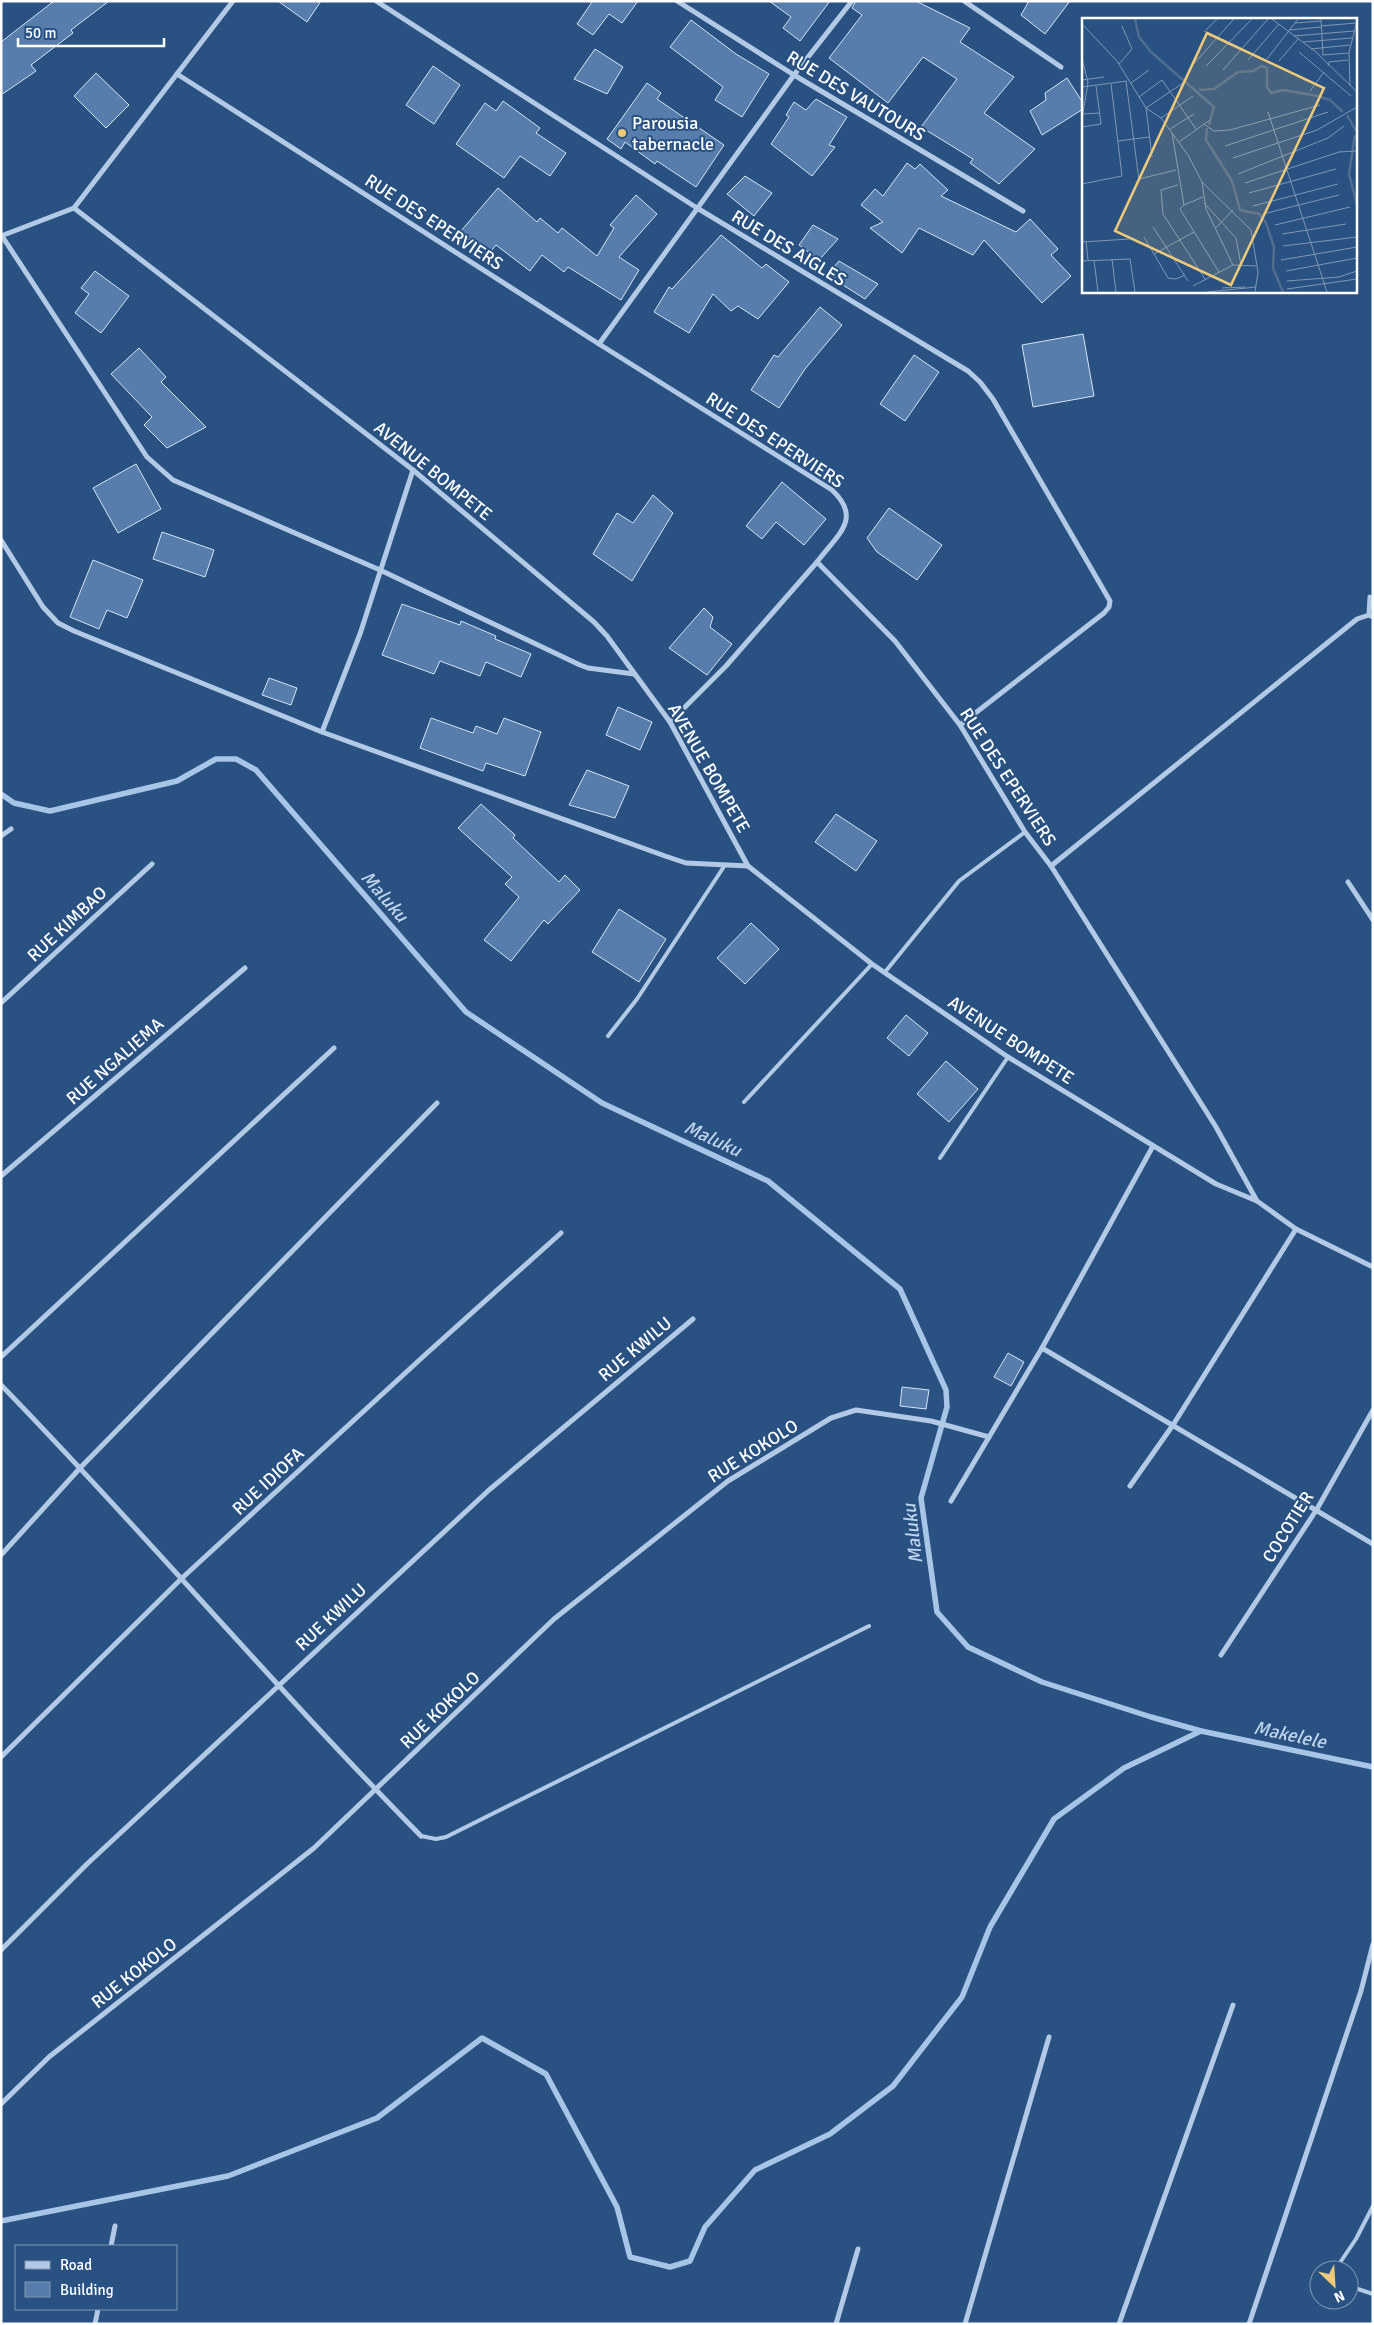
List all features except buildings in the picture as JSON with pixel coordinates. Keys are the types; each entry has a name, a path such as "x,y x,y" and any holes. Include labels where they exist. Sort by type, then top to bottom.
{"street":[{"path":"233,1 74,208 2,236 147,456 173,480 380,570 580,665 588,668 634,674"},
{"name":"RUE DES AIGLES","path":"376,1 697,208 968,372 980,382 994,399 1108,595 1109,607 1104,613 960,726"},
{"name":"RUE DES VAUTOURS","path":"677,1 794,75 1023,211"},
{"path":"599,344 794,75 852,1"},
{"path":"964,1 1061,67"},
{"name":"RUE DES EPERVIERS","path":"177,74 599,344 832,490 842,500 847,511 846,522 817,562 895,641 960,726 1025,832 1050,866 1216,1127 1257,1201"},
{"name":"AVENUE BOMPETE","path":"74,208 412,470 594,622 607,636 670,722 748,866 872,964 1008,1057 1228,1191 1257,1201 1296,1228 1373,1267"},
{"path":"322,732 360,634 412,470"},
{"path":"1,540 43,607 58,623 322,732 665,856 686,862 748,866"},
{"path":"670,722 726,666 817,562"},
{"path":"1050,866 1357,619 1371,616 1370,598"},
{"path":"1,836 11,829"},
{"name":"RUE KIMBAO","path":"1,1003 152,864"},
{"path":"1348,882 1373,920"},
{"name":"RUE NGALIEMA","path":"1,1176 246,968"},
{"path":"1,1357 334,1048"},
{"path":"1,1555 81,1467 438,1103"},
{"path":"951,1501 1042,1348 1153,1146"},
{"path":"1130,1486 1173,1425 1296,1228"},
{"name":"RUE IDIOFA","path":"1,1757 181,1579 561,1233"},
{"name":"RUE KWILU","path":"1,1950 76,1875 278,1684 503,1478 693,1319"},
{"path":"1042,1348 1373,1544"},
{"path":"1,1384 81,1467 181,1579 421,1836"},
{"name":"RUE KOKOLO","path":"1,2104 49,2058 314,1848 554,1619 728,1481 831,1418 856,1410 931,1421 989,1437"},
{"name":"COCOTIER","path":"1221,1655 1316,1509 1373,1410"},
{"path":"1249,2324 1361,1991 1373,1944"},
{"path":"1119,2324 1232,2005"},
{"path":"965,2324 1049,2037"},
{"path":"111,2245 115,2226"},
{"path":"836,2324 858,2249"},
{"path":"95,2324 98,2310"}],"lane":[{"path":"885,972 959,881 1025,832"},
{"path":"608,1036 637,999 725,864"},
{"path":"744,1102 872,964"},
{"path":"940,1158 1008,1057"},
{"path":"421,1836 436,1839 446,1836 869,1626"},
{"path":"1342,2260 1356,2239 1373,2206"},
{"path":"1359,2289 1373,2294"}],"waterway":[{"name":"Maluku","path":"1,794 14,803 50,811 177,781 216,759 236,759 256,770 466,1012 602,1103 768,1181 900,1289 946,1390 947,1407 921,1498 937,1612 968,1647 1042,1682 1151,1717 1201,1731 1373,1767"},
{"path":"1,2221 228,2176 377,2118 482,2038 546,2074 617,2207 630,2257 670,2267 690,2261 705,2227 755,2170 830,2134 893,2086 962,1997 990,1927 1054,1819 1124,1768 1201,1731"}],"place":[{"name":"Parousia tabernacle","path":"622,133"}],"water label":[{"name":"Makelele","path":"1290,1734"}]}
